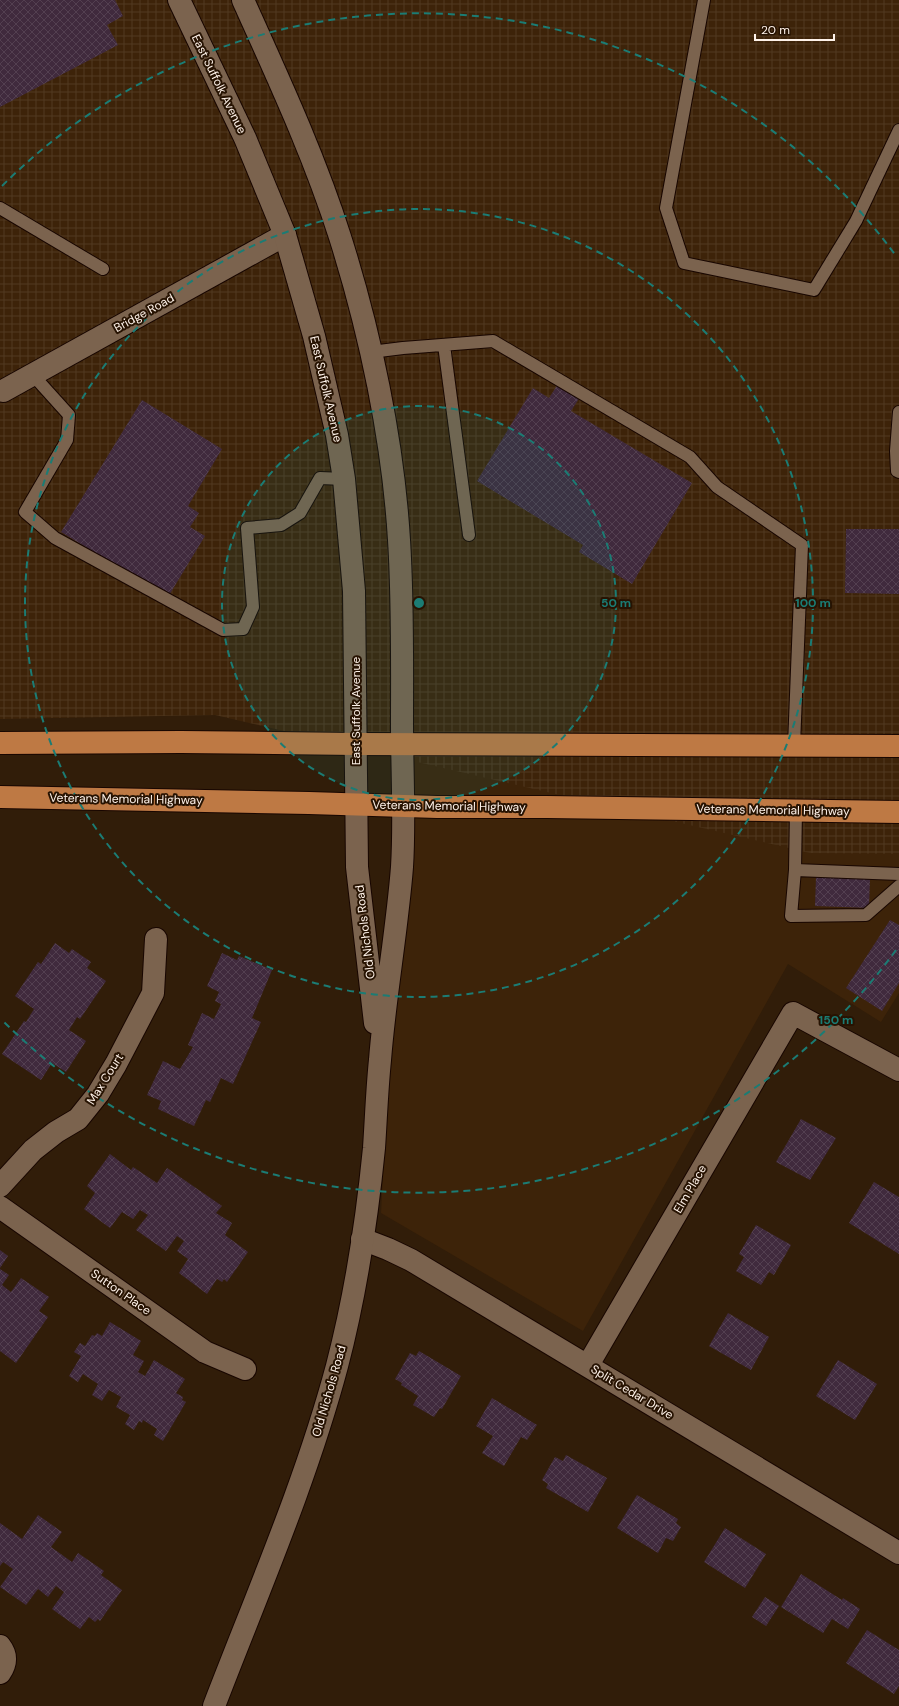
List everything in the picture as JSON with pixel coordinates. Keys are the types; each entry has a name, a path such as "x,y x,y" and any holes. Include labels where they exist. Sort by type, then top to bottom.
{"highway":[{"path":"0,743 181,742 899,746"},
{"name":"Veterans Memorial Highway","path":"0,797 402,805 899,812"}],"street":[{"name":"East Suffolk Avenue","path":"179,0 245,138 285,235 300,282 326,382 344,479 354,591 356,804"},
{"path":"243,0 300,126 322,182 343,245 358,297 371,352 386,431 399,536 401,587 402,805"},
{"name":"Bridge Road","path":"3,391 285,235"},
{"name":"Old Nichols Road","path":"356,804 357,867 380,1060"},
{"name":"Old Nichols Road","path":"214,1706 296,1494 328,1401 350,1312 362,1239 374,1147 380,1060 402,865 402,805"},
{"name":"Max Court","path":"0,1186 33,1150 56,1132 78,1119 98,1094 116,1064 153,993 156,939"},
{"name":"Elm Place","path":"588,1365 792,1013 899,1070"},
{"name":"Sutton Place","path":"0,1207 205,1352 245,1369"},
{"name":"Split Cedar Drive","path":"362,1239 411,1260 899,1553"},
{"path":"0,1646 4,1654 5,1661 0,1673"}],"lane":[{"path":"704,0 666,208 684,263 814,290 856,221 899,130"},
{"path":"0,208 103,269"},
{"path":"371,352 493,341 690,457 717,487 802,545 794,745"},
{"path":"444,345 469,535"},
{"path":"32,374 69,415 67,440 25,512 55,538 223,630 243,629 253,607 247,528 281,526 300,513 320,478 344,479"},
{"path":"899,412 896,471 899,472"},
{"path":"796,810 795,870 791,916 866,915 899,886"},
{"path":"795,870 899,874"}],"shaded area":[{"path":"0,0 899,0 899,854 810,853 215,715 0,719"},
{"path":"899,510 899,993 881,1022 788,964 583,1331 381,1213 414,568"}],"building":[{"path":"0,0 115,0 123,16 107,25 118,45 0,107"},
{"path":"560,381 582,394 571,411 692,483 632,584 579,552 583,545 477,481 533,388 549,398"},
{"path":"142,400 222,449 188,506 199,513 190,527 205,536 168,597 61,532"},
{"path":"846,529 899,529 899,594 845,593"},
{"path":"816,877 870,879 869,908 815,906"},
{"path":"890,920 899,925 899,983 882,1011 846,988"},
{"path":"55,943 69,953 72,949 91,962 87,968 106,981 80,1019 77,1017 69,1030 86,1041 66,1072 52,1063 41,1080 2,1054 34,1009 15,996 38,962 41,964"},
{"path":"222,953 237,960 239,956 272,970 252,1018 261,1022 233,1084 221,1078 210,1102 206,1100 194,1126 158,1109 161,1101 147,1095 163,1061 180,1069 193,1047 188,1045 202,1013 214,1019 221,1004 215,1001 219,992 207,986"},
{"path":"801,1119 836,1138 810,1180 776,1162"},
{"path":"110,1154 131,1170 133,1167 157,1183 167,1168 222,1206 216,1213 232,1223 225,1235 248,1252 227,1282 224,1279 222,1282 217,1279 207,1294 179,1273 188,1259 177,1251 184,1241 177,1236 166,1251 136,1230 148,1215 140,1210 133,1219 122,1212 110,1228 84,1209 95,1193 87,1186"},
{"path":"874,1182 899,1197 899,1254 849,1223"},
{"path":"756,1225 791,1245 774,1275 769,1272 761,1285 736,1271 744,1257 739,1254"},
{"path":"0,1250 8,1256 0,1268"},
{"path":"0,1269 9,1275 2,1285 11,1292 21,1278 49,1297 39,1311 48,1317 16,1363 0,1351"},
{"path":"728,1313 769,1337 751,1370 709,1346"},
{"path":"110,1322 141,1341 133,1355 144,1361 138,1372 145,1376 154,1360 185,1379 176,1393 183,1397 182,1400 186,1402 163,1441 154,1435 157,1429 143,1420 142,1423 139,1421 134,1430 125,1424 130,1415 116,1407 121,1397 109,1390 102,1401 92,1395 98,1384 83,1374 78,1382 69,1376 81,1356 74,1352 80,1343 85,1346 92,1335 95,1336 97,1333 102,1336"},
{"path":"419,1351 461,1376 442,1409 440,1408 434,1417 413,1405 418,1396 401,1385 402,1383 395,1379 410,1353 416,1356"},
{"path":"838,1360 877,1384 855,1420 816,1396"},
{"path":"492,1398 537,1425 527,1440 521,1437 504,1466 482,1453 493,1436 476,1426"},
{"path":"566,1455 607,1478 588,1512 546,1488 548,1484 542,1480 555,1457 563,1461"},
{"path":"637,1495 678,1519 676,1523 681,1527 673,1541 666,1538 658,1553 617,1528"},
{"path":"38,1515 62,1532 51,1547 72,1562 78,1553 104,1571 101,1575 122,1590 100,1621 98,1619 95,1622 89,1617 80,1629 52,1609 64,1592 56,1586 48,1597 38,1589 26,1605 0,1587 13,1569 3,1562 0,1566 0,1523 22,1539"},
{"path":"725,1528 766,1554 745,1588 704,1562"},
{"path":"801,1574 842,1600 843,1598 860,1609 848,1629 832,1619 823,1633 781,1607"},
{"path":"765,1597 779,1606 766,1626 752,1617"},
{"path":"867,1630 899,1650 899,1686 894,1694 846,1663"}]}
